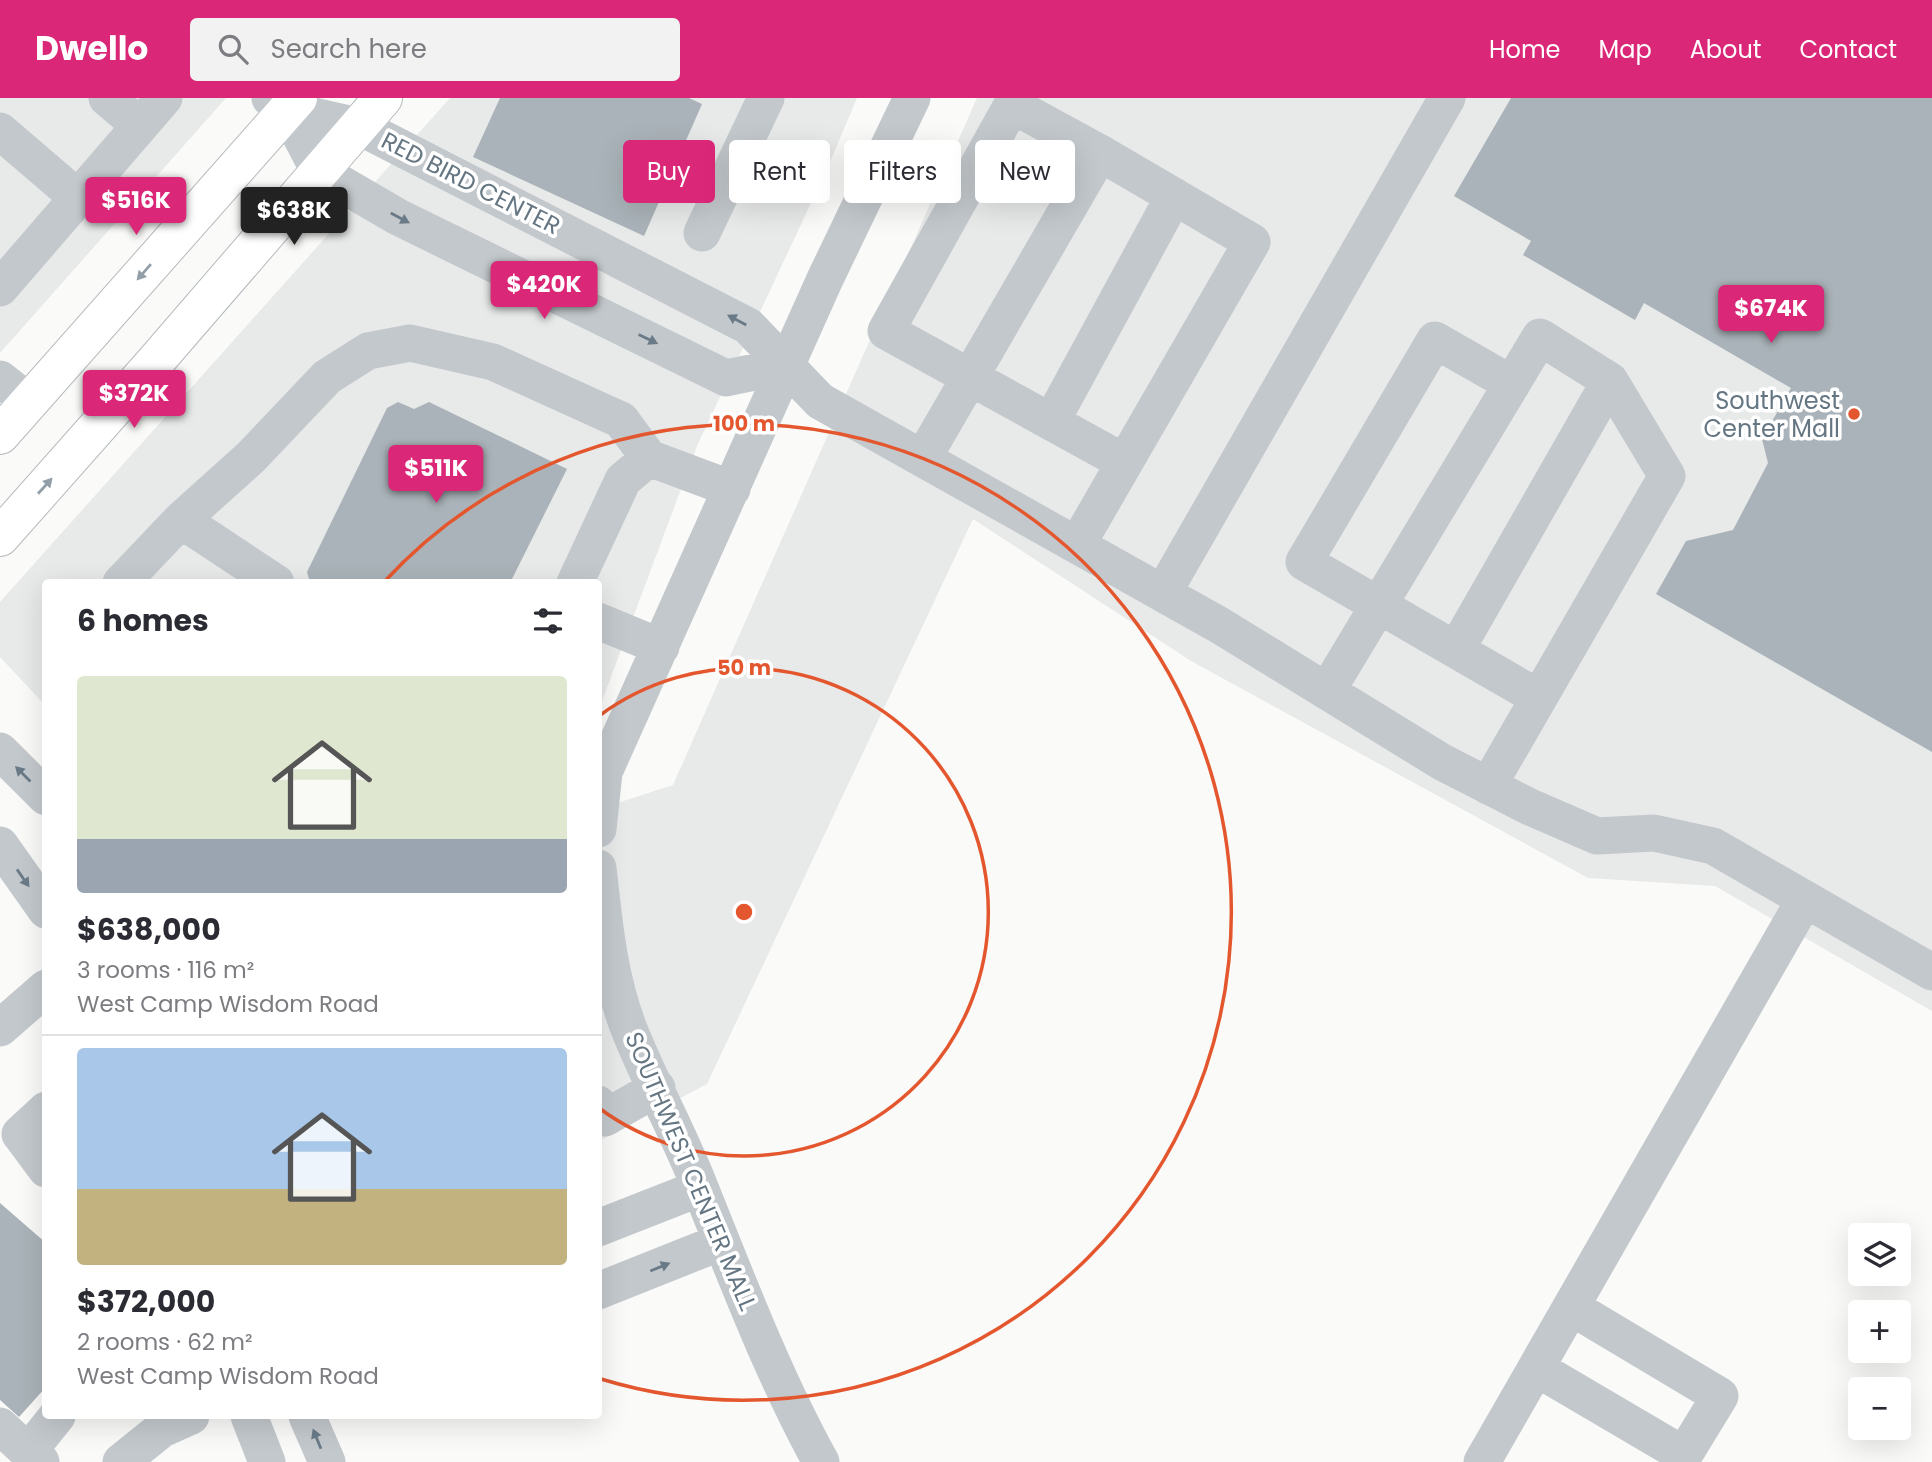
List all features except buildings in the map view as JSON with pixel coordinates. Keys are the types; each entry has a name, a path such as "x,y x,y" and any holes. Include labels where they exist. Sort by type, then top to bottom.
{"main road":[{"path":"0,435 15,391 285,102"},
{"path":"0,537 371,112"}],"street":[{"path":"107,98 140,126"},
{"path":"7,266 78,198 164,98"},
{"path":"702,233 766,98"},
{"path":"602,791 604,772 825,279 912,98"},
{"path":"1163,593 1447,98"},
{"path":"285,102 319,171 398,217 726,378 788,365"},
{"name":"RED BIRD CENTER","path":"285,102 371,112 748,326 820,401 1163,593 1442,762 1597,836 1654,833 1713,846 1932,972"},
{"path":"1077,545 1252,242 1100,153 1013,106 886,331 1124,462"},
{"path":"0,131 78,198"},
{"path":"923,458 1100,153"},
{"path":"1051,422 1174,196"},
{"path":"1327,691 1540,337 1610,381 1667,476 1488,786"},
{"path":"1512,384 1435,340 1304,562 1539,698"},
{"path":"129,579 181,520 251,457 327,377 368,351 410,343 493,362 621,421 649,458 732,489"},
{"path":"1456,650 1610,381"},
{"path":"577,579 623,480 649,458"},
{"path":"181,520 270,579"},
{"path":"602,623 661,647"},
{"path":"0,751 42,793"},
{"path":"0,845 42,904"},
{"path":"1482,1462 1805,899"},
{"name":"SOUTHWEST CENTER MALL","path":"602,901 607,947 629,1027 721,1242 821,1462"},
{"path":"3,1018 42,991"},
{"path":"602,1115 657,1088"},
{"path":"22,1134 42,1163"},
{"path":"602,1226 700,1188"},
{"path":"602,1290 721,1242"},
{"path":"1536,1368 1684,1455 1702,1454 1721,1423 1720,1396 1571,1307"},
{"path":"0,1426 35,1457 55,1419"},
{"path":"121,1462 162,1429 184,1419"},
{"path":"250,1419 267,1462"},
{"path":"308,1419 327,1462"}],"shaded area":[{"path":"0,98 226,98 0,353"},
{"path":"450,98 857,98 830,162 830,140 729,140 729,203 811,203 697,446 602,701 602,579 42,579 42,702 0,657 0,602"},
{"path":"977,98 1932,98 1932,1011 1715,886 1588,878 1191,661 973,519 707,1084 602,1139 602,808 673,785 931,203 961,203 961,140 958,140"}],"place":[{"name":"Southwest Center Mall","path":"1854,414"}]}
